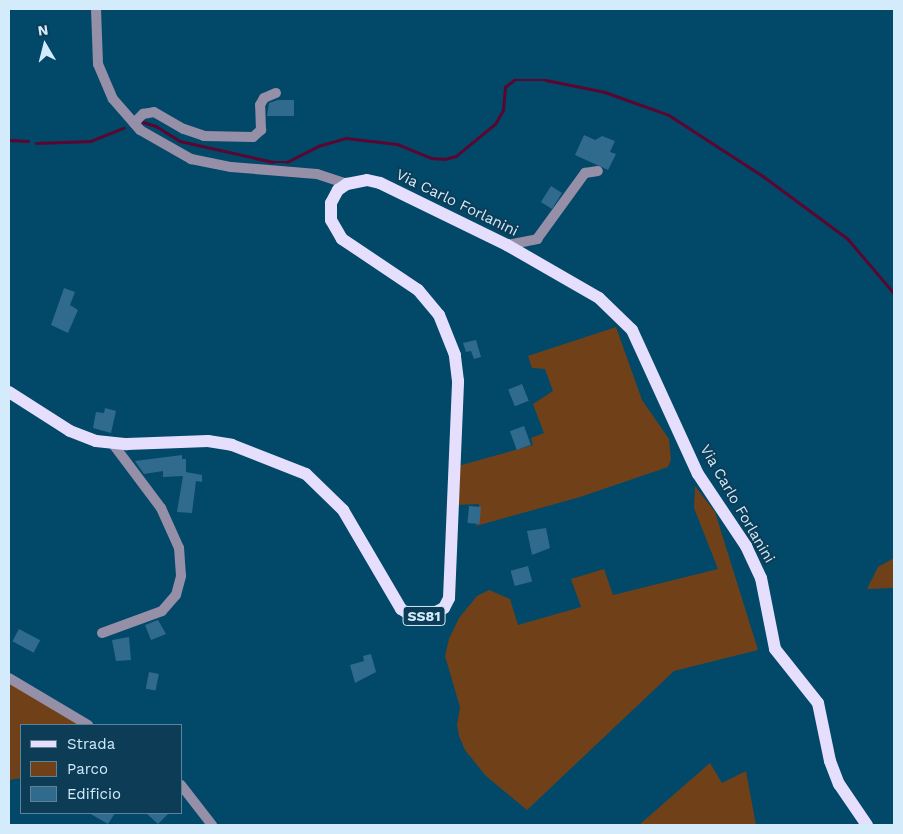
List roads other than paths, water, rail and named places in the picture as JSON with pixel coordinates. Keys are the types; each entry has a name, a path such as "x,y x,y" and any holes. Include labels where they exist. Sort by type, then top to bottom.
{"main road":[{"name":"Via Carlo Forlanini","path":"347,184 367,180 380,183 507,245 599,298 632,330 698,474 746,546 760,578 775,649 818,703 830,761 838,784 867,825"},
{"name":"SS81","path":"9,392 83,437 113,444 208,442 232,445 306,474 343,510 401,609 409,614 428,616 444,608 450,589 458,381 455,355 439,315 418,290 352,246 335,230 331,202 338,190 347,184"}],"street":[{"path":"96,9 98,64 112,99 140,130 191,159 232,167 318,174 347,184"},
{"path":"134,122 154,112 204,136 253,137 261,130 260,105 264,98 276,93"},
{"path":"507,245 537,239 585,173 598,171"},
{"path":"102,633 162,611 176,595 181,576 179,548 161,508 113,444"},
{"path":"9,678 86,724"},
{"path":"182,786 212,825"}],"waterway":[{"path":"143,122 156,126 180,141 273,162 287,162 318,146 346,138 397,144 431,158 445,159 456,156 495,124 503,110 505,87 514,80 546,80 605,92 669,115 763,176 848,239 894,293"},
{"path":"36,143 91,141 123,128"},
{"path":"9,140 28,141"}]}
